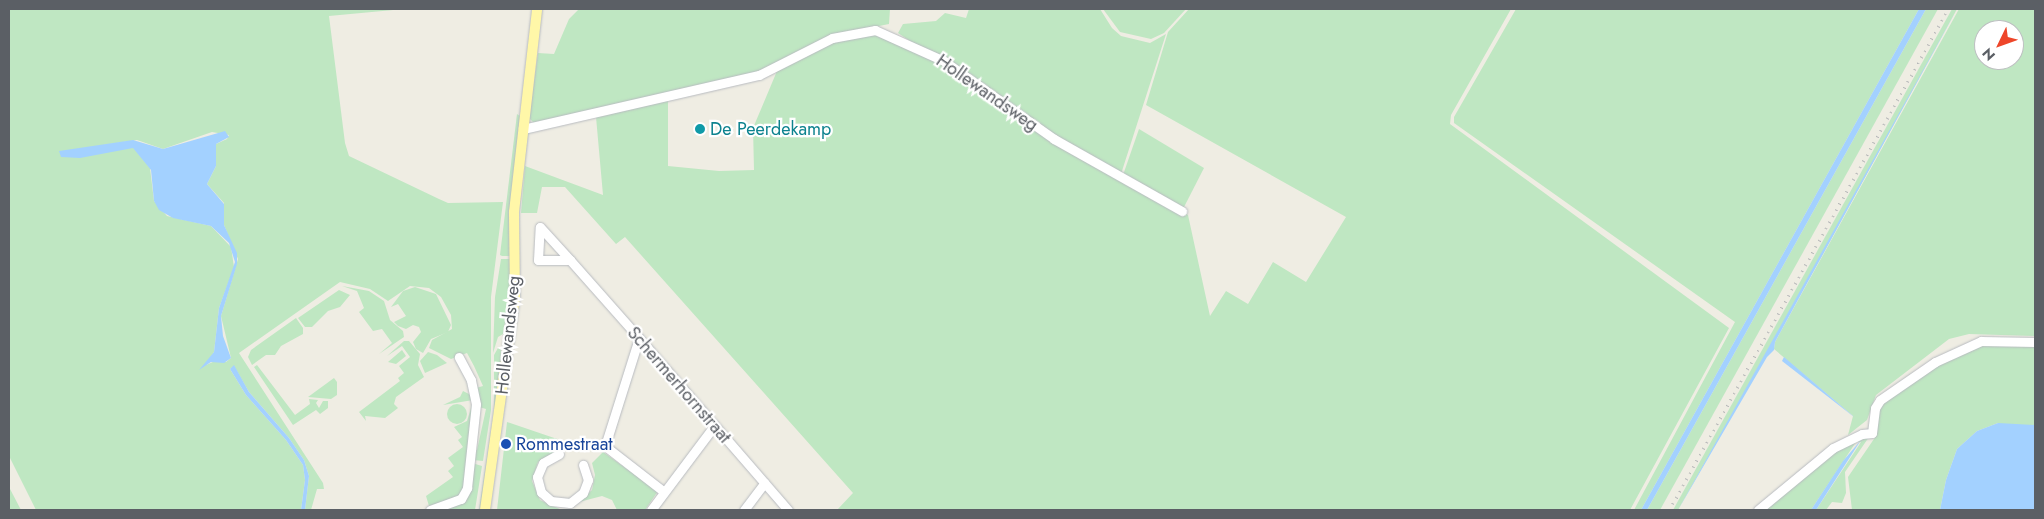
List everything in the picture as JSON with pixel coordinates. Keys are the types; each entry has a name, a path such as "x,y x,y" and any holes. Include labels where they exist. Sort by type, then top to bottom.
{"main road":[{"name":"Hollewandsweg","path":"485,510 515,304 514,212 537,9"}],"street":[{"name":"Hollewandsweg","path":"523,129 751,78 838,36 875,30 921,48 965,73 1040,129 1182,210"},
{"name":"Schermerhornstraat","path":"570,260 788,510"},
{"path":"639,338 605,446 663,491"},
{"path":"1758,510 1833,448 1862,434 1872,433 1875,408 1880,400 1921,370 1977,342 2035,342"},
{"name":"Hollewandsweg","path":"430,510 461,499 467,488 477,407 471,380 459,358"},
{"path":"650,510 714,426"},
{"path":"559,454 543,463 538,484 550,501 570,507 578,499 586,487 583,465"},
{"path":"744,510 764,484"}],"green space":[{"path":"9,9 404,9 329,16 345,143 349,156 448,203 503,202 491,297 491,410 483,461 473,460 472,450 477,450 486,409 479,407 476,388 483,386 474,366 467,353 451,359 429,348 432,340 452,329 451,315 441,297 429,288 410,286 388,301 370,289 340,282 239,353 323,483 324,489 317,489 311,510 305,510 309,476 304,460 289,438 249,392 234,366 230,369 246,395 286,440 303,465 305,480 301,510 36,510 9,456","holes":["212,132 229,135 227,139 216,144 216,166 207,184 224,203 224,225 238,259 221,316 231,358 226,362 215,361 206,365 214,352 219,308 234,267 231,247 211,226 167,216 154,201 150,168 133,147 77,149 137,140 163,149"]},
{"path":"579,9 890,9 889,24 838,34 751,75 534,123 529,118 538,53 554,54 569,19"},
{"path":"969,9 1100,9 1112,28 1121,36 1150,43 1166,34 1121,174 1043,130 898,33 903,24 936,21 945,13 966,18"},
{"path":"1103,9 1186,9 1164,33 1151,39 1120,32"},
{"path":"1189,9 1511,9 1451,115 1450,124 1729,328 1630,510 837,510 853,493 625,237 616,244 565,187 542,187 537,213 521,213 525,166 603,195 596,117 668,100 668,166 719,171 754,170 753,128 777,71 841,39 877,34 935,60 1188,215 1210,316 1226,291 1248,304 1273,262 1306,282 1346,217 1146,105 1168,32"},
{"path":"1516,9 1919,9 1641,510 1634,510 1735,322 1454,123 1454,117"},
{"path":"1926,9 1938,9 1660,510 1647,510"},
{"path":"1952,9 1957,9 1823,254 1678,510 1673,510"},
{"path":"1959,9 2035,9 2035,336 1969,334 1949,339 1876,395 1867,420 1848,435 1853,416 1774,349 1775,342"},
{"path":"517,114 520,116 510,256 502,256 500,255"},
{"path":"1139,129 1204,168 1183,209 1123,175"},
{"path":"501,259 510,259 511,286 503,334 498,337 493,353 495,297"},
{"path":"342,286 369,291 384,301 390,320 403,331 404,337 379,354 392,343 382,329 373,331 359,312 364,308 357,291"},
{"path":"415,287 436,294 451,325 448,332 431,339 423,353 416,349 413,342 421,332 419,327 413,325 406,329 398,326 394,322 406,316 398,304 391,307 403,291"},
{"path":"339,290 350,295 340,307 328,311 312,327 305,327 298,318"},
{"path":"296,318 303,328 303,334 281,346 275,355 266,355 252,365 248,357 251,350"},
{"path":"404,341 409,341 420,354 418,365 424,377 396,397 394,404 398,408 385,418 365,416 366,421 359,412 400,381 398,378 404,373 399,366 410,357 402,346 387,356"},
{"path":"1982,343 2035,344 2035,510 1998,423 1977,431 1957,449 1946,480 1940,510 1852,510 1848,477 1876,436 1878,407 1924,370"},
{"path":"498,348 501,348 500,387 482,510 479,510 494,411 494,355"},
{"path":"402,350 406,356 396,364 388,362"},
{"path":"428,352 437,355 447,363 425,373 420,361"},
{"path":"257,365 295,415 310,404 309,399 318,400 316,403 319,408 323,401 328,401 328,408 320,414 316,410 293,425 254,367"},
{"path":"334,378 337,382 337,395 331,399 308,397"},
{"path":"463,391 473,396 473,400 443,405 460,397"},
{"path":"457,404 464,407 467,414 464,421 457,424 450,421 447,414 450,407"},
{"path":"472,405 466,482 461,496 429,506 426,496 453,477 448,471 454,466 448,458 463,447 458,440 462,437 454,427 467,421"},
{"path":"507,422 563,441 559,451 538,462 532,481 540,500 562,510 497,510"},
{"path":"1869,437 1845,472 1846,493 1842,503 1832,502 1826,510 1816,510 1861,442 1856,442 1811,510 1761,510 1824,457 1858,438"},
{"path":"603,452 658,491 645,510 617,510 612,500 602,496 579,502 592,490 595,475 592,463"},
{"path":"472,463 482,466 475,510 436,510 459,503"},
{"path":"9,487 21,510 9,510"}],"water":[{"path":"1919,9 1926,9 1647,510 1641,510"},
{"path":"1957,9 1775,342 1774,350 1767,357 1678,510"},
{"path":"225,131 229,137 216,144 216,166 207,184 224,204 224,225 237,253 237,264 221,316 223,336 231,358 224,363 211,362 199,370 214,352 219,308 235,262 229,243 211,226 173,218 159,210 154,201 151,170 133,148 80,158 61,157 59,151 133,140 163,149"},
{"path":"1784,357 1853,416 1854,417 1782,361"},
{"path":"234,365 249,392 289,438 304,460 309,476 305,510 301,510 305,480 303,465 286,440 246,395 230,369"},
{"path":"1998,423 2035,425 2035,510 1940,510 1946,480 1957,449 1977,431"},
{"path":"1861,440 1816,510 1811,510 1843,461"}],"railway":[{"path":"1669,510 1948,9"}],"place":[{"name":"De Peerdekamp","path":"700,129"},
{"name":"Rommestraat","path":"506,444"}]}
